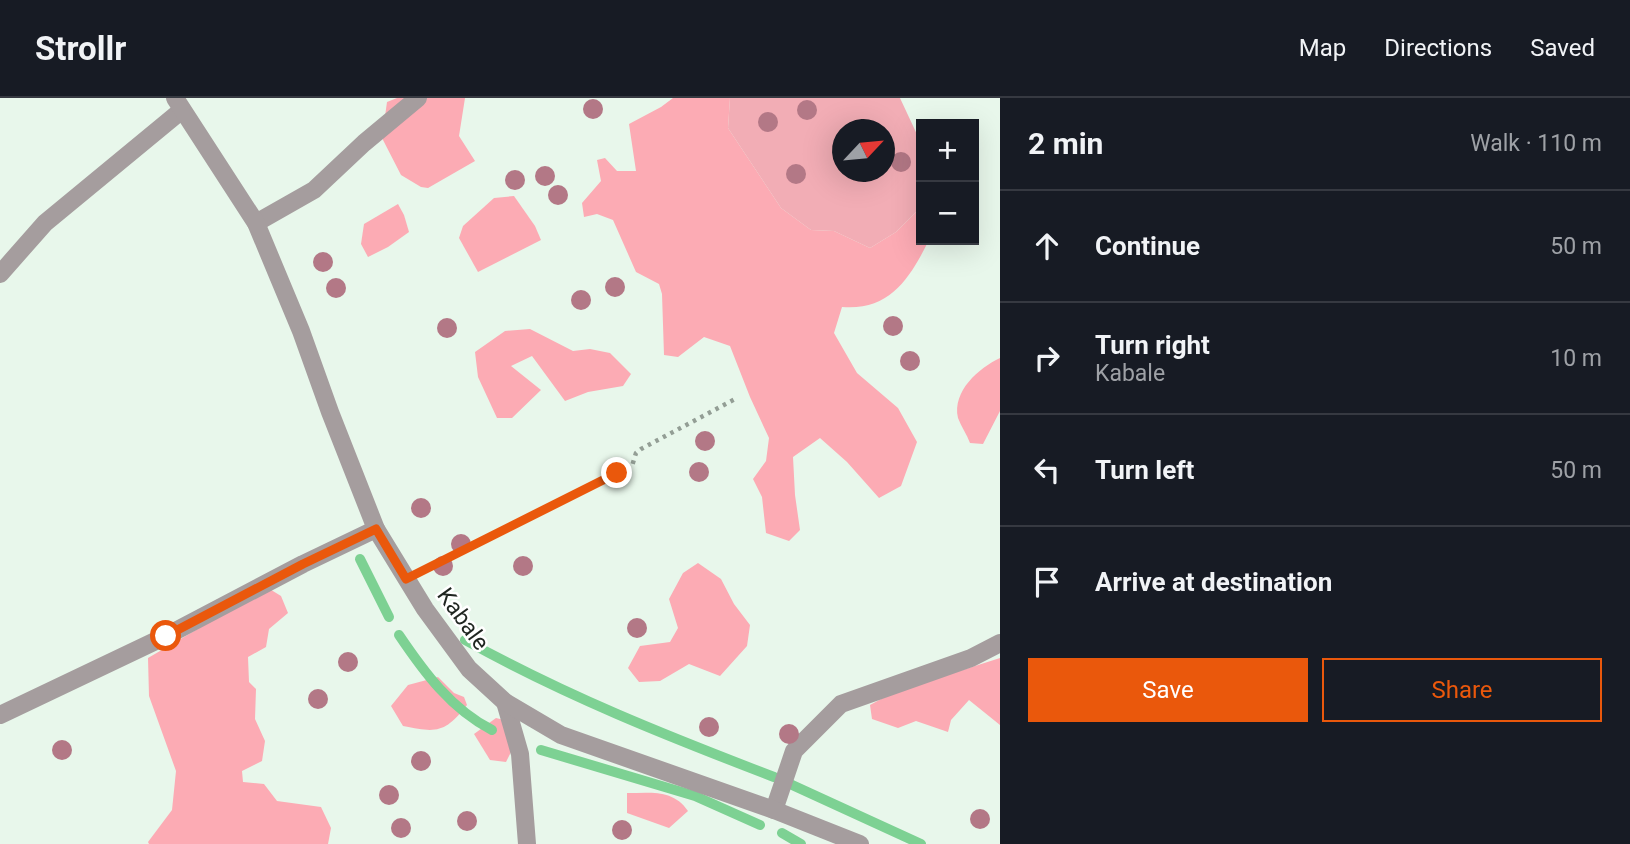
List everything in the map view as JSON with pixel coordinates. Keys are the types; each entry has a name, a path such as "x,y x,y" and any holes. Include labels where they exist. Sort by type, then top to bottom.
{"street":[{"path":"256,223 313,190 418,98"},
{"path":"0,274 45,223 178,104"},
{"name":"Kabale","path":"178,104 256,223 301,331 376,529 425,609 469,669 505,702 561,734 774,810 860,844"},
{"path":"0,715 166,636 376,529"},
{"path":"774,810 794,751 841,704 971,658 1000,643"},
{"path":"505,702 520,754 527,844"}],"path":[{"path":"406,579 632,466 636,453 641,449 737,398"}],"shaded area":[{"path":"397,98 465,98 459,136 475,161 428,188 421,187 401,175 382,138 387,102"},
{"path":"673,98 730,98 728,128 781,208 811,230 834,231 870,248 896,232 916,212 916,245 926,245 906,279 886,298 859,307 842,307 834,333 857,373 898,408 917,442 901,486 879,498 847,462 820,438 793,457 800,530 789,541 766,533 762,497 753,479 766,461 769,438 730,346 704,337 678,357 664,355 662,294 659,284 636,272 613,220 597,214 584,217 582,203 601,181 597,160 605,158 617,171 636,171 629,124"},
{"path":"730,98 900,98 916,132 916,212 896,232 870,248 834,231 811,230 781,208 728,128"},
{"path":"514,196 535,226 541,240 478,272 459,238 463,226 494,198"},
{"path":"398,204 409,232 368,257 361,244 364,224"},
{"path":"530,329 573,351 590,349 610,353 631,374 623,386 588,392 565,401 532,356 511,366 541,390 512,418 497,418 478,377 475,352 505,331"},
{"path":"1000,358 1000,411 983,444 970,443 958,418 959,399 976,374"},
{"path":"698,563 721,579 734,604 750,625 747,646 720,676 689,664 660,681 639,682 628,668 640,646 670,642 678,628 669,599 683,573"},
{"path":"268,588 281,596 288,613 269,629 266,647 248,657 249,682 256,689 255,719 265,741 262,761 242,771 243,782 264,784 277,801 321,807 331,828 328,844 149,844 172,810 176,771 149,696 148,658"},
{"path":"1000,658 1000,725 969,700 951,720 948,732 916,721 898,728 872,719 870,705 894,692"},
{"path":"438,677 454,693 464,697 467,705 440,729 424,730 403,726 391,706 408,685"},
{"path":"496,718 516,723 521,732 506,762 490,760 474,734"},
{"path":"627,793 668,796 676,799 688,811 669,828 627,813"}],"waterway":[{"path":"360,559 389,617"},
{"path":"399,635 440,689 464,712 492,730"},
{"path":"465,640 579,697 774,777"},
{"path":"541,750 695,796 760,825"},
{"path":"790,784 921,844"},
{"path":"782,833 801,844"}],"route":[{"path":"166,636 376,529 406,579 617,473"}]}
